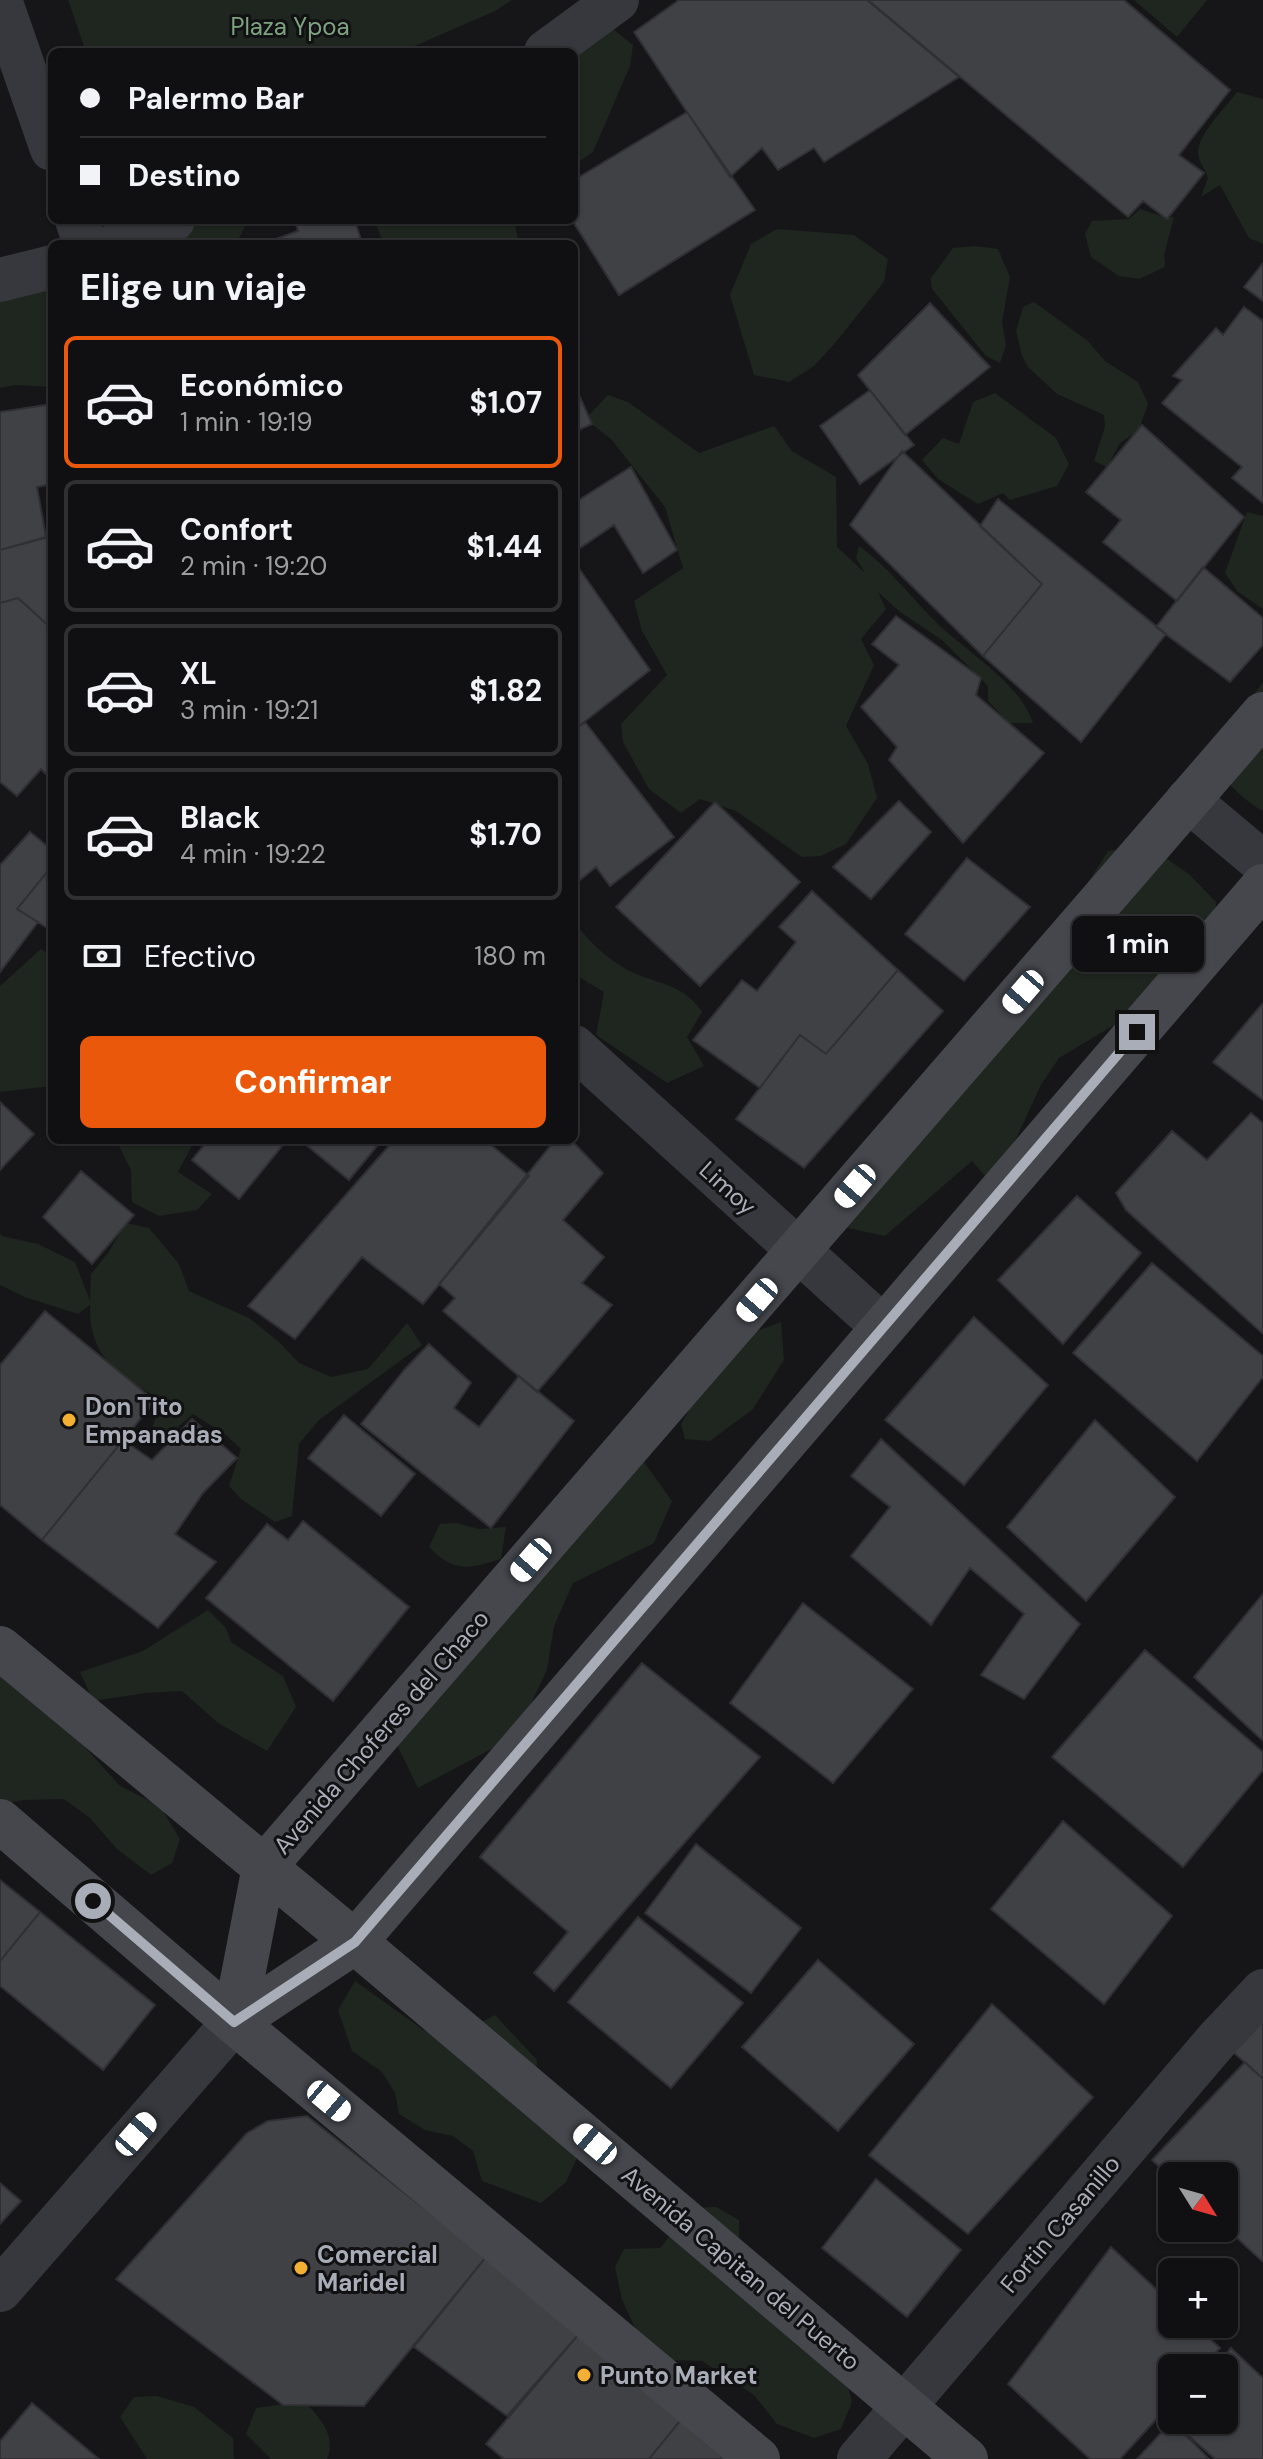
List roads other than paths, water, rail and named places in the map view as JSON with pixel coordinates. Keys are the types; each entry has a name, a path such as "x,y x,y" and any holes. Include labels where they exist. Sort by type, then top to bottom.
{"street":[{"path":"0,0 48,138"},
{"path":"551,48 617,0"},
{"path":"126,240 164,224"},
{"path":"0,280 48,268"},
{"name":"Avenida Choferes del Chaco","path":"234,2022 264,1867 1263,714"},
{"path":"1188,800 1263,863"},
{"path":"0,2290 234,2022 355,1942 1263,886"},
{"name":"Limoy","path":"578,1051 883,1327"},
{"name":"Avenida Capitan del Puerto","path":"0,1648 355,1942 966,2459"},
{"path":"0,1821 234,2022 758,2459"},
{"name":"Fortin Casanillo","path":"859,2459 1217,2040 1263,1991"}],"place":[{"name":"Don Tito Empanadas","path":"69,1420"},
{"name":"Comercial Maridel","path":"301,2268"},
{"name":"Punto Market","path":"584,2375"}],"park label":[{"name":"Plaza Ypoa","path":"290,26"}]}
